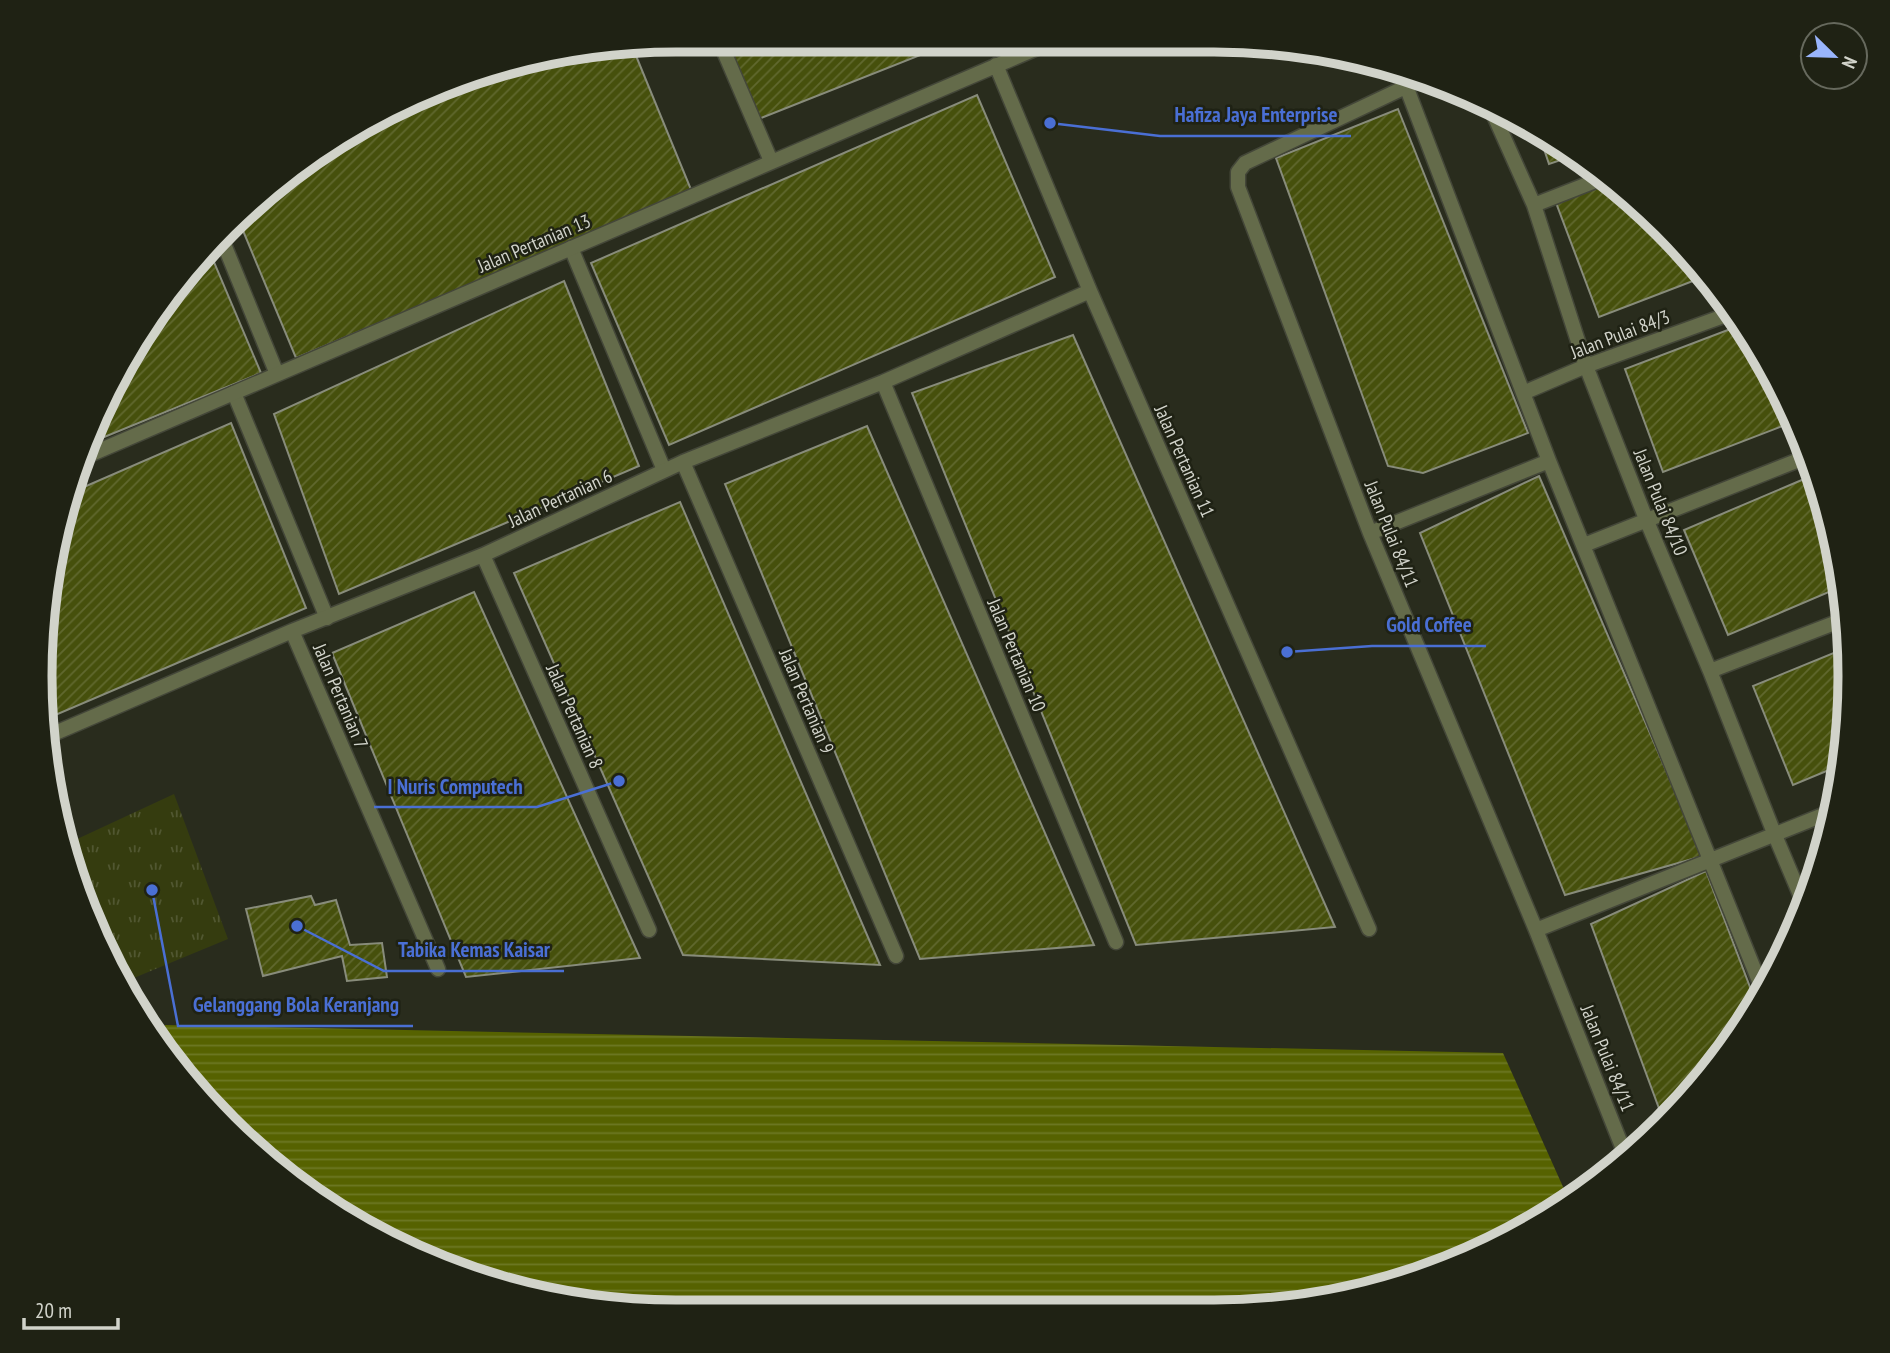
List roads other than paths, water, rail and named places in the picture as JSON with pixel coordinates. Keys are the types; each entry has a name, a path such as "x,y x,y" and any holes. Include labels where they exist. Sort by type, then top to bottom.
{"street":[{"path":"724,52 771,161"},
{"path":"996,65 1027,52"},
{"name":"Jalan Pertanian 13","path":"94,453 996,65"},
{"name":"Jalan Pertanian 11","path":"996,65 1090,291 1369,929"},
{"name":"Jalan Pulai 84/11","path":"1410,85 1245,163 1238,172 1238,187 1370,533 1536,930 1623,1148"},
{"name":"Jalan Pulai 84/11","path":"1411,85 1549,461 1758,980"},
{"name":"Jalan Pulai 84/10","path":"1496,121 1534,205 1586,366 1646,519 1799,892"},
{"path":"1534,205 1594,182"},
{"path":"224,247 278,374"},
{"path":"571,248 664,470"},
{"name":"Jalan Pertanian 6","path":"56,733 292,631 483,555 664,470 883,382 1090,291"},
{"name":"Jalan Pulai 84/3","path":"1523,393 1586,366 1723,316"},
{"name":"Jalan Pertanian 10","path":"883,382 1116,942"},
{"path":"234,393 327,618"},
{"path":"1584,545 1798,460"},
{"path":"1370,533 1549,461"},
{"name":"Jalan Pertanian 9","path":"683,462 896,956"},
{"name":"Jalan Pertanian 8","path":"483,555 649,930"},
{"path":"1710,671 1835,623"},
{"name":"Jalan Pertanian 7","path":"292,631 439,969"},
{"path":"1536,930 1822,815"}],"place":[{"name":"Hafiza Jaya Enterprise","path":"1050,123"},
{"name":"Gold Coffee","path":"1287,652"},
{"name":"I Nuris Computech","path":"619,781"},
{"name":"Gelanggang Bola Keranjang","path":"152,890"},
{"name":"Tabika Kemas Kaisar","path":"297,926"}]}
